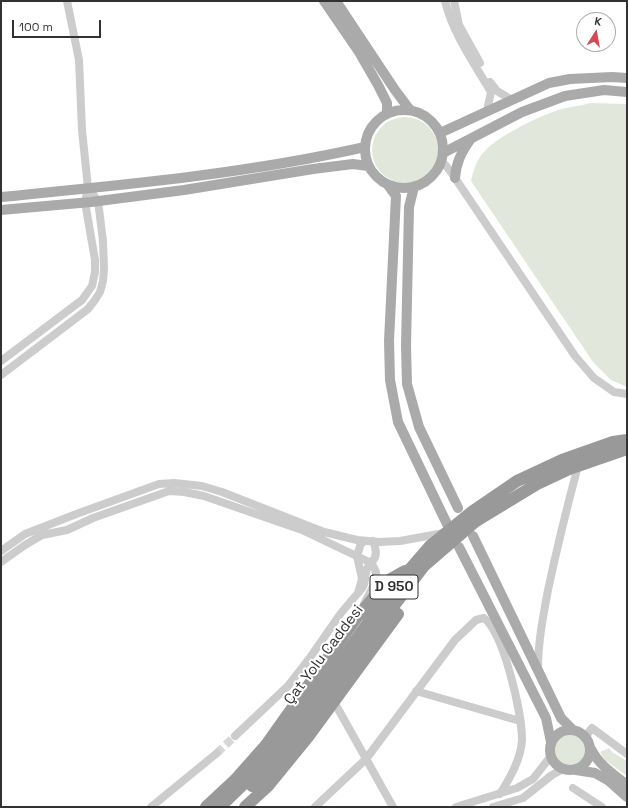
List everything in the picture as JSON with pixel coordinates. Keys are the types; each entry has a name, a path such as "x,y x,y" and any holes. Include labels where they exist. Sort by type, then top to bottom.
{"highway":[{"name":"Çat Yolu Caddesi","path":"220,807 254,773 323,685 392,591 447,528 517,481 562,460 613,442 627,440"},
{"name":"Çat Yolu Caddesi","path":"231,807 266,773 424,566 476,522 537,484 578,466 627,450"},
{"path":"246,807 268,786 308,737 406,603 432,560"},
{"path":"206,807 235,780 266,745 357,617 389,580 411,568"}],"main road":[{"path":"324,1 359,52 378,85 387,103 387,114"},
{"path":"336,1 410,110"},
{"path":"440,133 549,83 570,79 612,77 627,78"},
{"path":"443,157 443,142 440,133 433,122 422,114 410,110 397,110 387,114 374,123 367,134 365,157 368,166 380,180 397,188 414,187 426,182 432,177 443,157 471,139 522,112 566,96 604,90 627,92"},
{"path":"455,178 459,156 471,139"},
{"path":"1,197 206,176 365,147"},
{"path":"1,210 98,201 184,190 353,164 368,166"},
{"path":"388,185 396,196 389,341 390,380 398,422 447,528"},
{"path":"414,187 409,207 406,346 408,384 420,427 458,508"},
{"path":"473,536 561,718 573,730"},
{"path":"459,548 546,718 551,742 550,756 553,762 563,769 595,772 609,781 627,797"},
{"path":"551,742 560,732 566,730 580,732 586,736 595,758 627,785"},
{"path":"576,770 587,762 591,749"}],"street":[{"path":"1,361 82,300 92,286 95,272 95,260 85,202 88,188 82,130 79,60 67,1"},
{"path":"445,1 449,16 462,44 491,92 487,111"},
{"path":"454,1 459,25 491,84 501,94 512,100"},
{"path":"443,157 455,178 574,356 594,378 614,392 627,394"},
{"path":"1,375 88,309 96,300 103,281 103,241 98,201 88,188"},
{"path":"538,671 540,636 545,609 562,523 578,466"},
{"path":"1,551 25,534 60,520 159,484 174,483 202,486 222,492 324,532 357,540 400,541 447,528"},
{"path":"1,562 42,535 72,528 93,518 169,492 184,492 204,496 302,530 374,566 377,571 376,580 357,617"},
{"path":"70,517 73,524 72,528"},
{"path":"60,520 63,531"},
{"path":"358,593 362,579 356,556 361,543 370,541"},
{"path":"235,736 288,686 341,613 363,588 366,583 367,567 374,560 376,554 376,549 370,541"},
{"path":"316,807 366,759 455,640 476,620 484,618 489,622 496,634 508,665 520,721 522,740 518,757 509,780 500,794"},
{"path":"416,691 520,721"},
{"path":"333,703 337,707 393,807"},
{"path":"586,736 592,728 627,754"},
{"path":"151,807 217,752"},
{"path":"456,807 517,788 533,779 550,756"},
{"path":"493,807 523,798 552,775 563,769"},
{"path":"573,788 602,807"},
{"path":"519,807 523,798"}],"shaded area":[{"path":"591,103 627,104 627,387 611,380 593,362 471,181 479,159 483,153 507,134 528,122 549,113"},
{"path":"399,117 411,117 418,119 429,126 436,137 438,150 436,163 429,174 418,181 411,183 399,183 392,181 381,174 374,163 372,156 372,144 374,137 381,126 392,119"},
{"path":"574,732 583,737 587,742 587,756 583,761 578,765 568,766 564,765 555,756 554,746 555,742 564,733"},
{"path":"609,748 612,752 627,761 627,776 605,760 600,752"}],"tunnel":[{"path":"217,753 235,736"}]}
